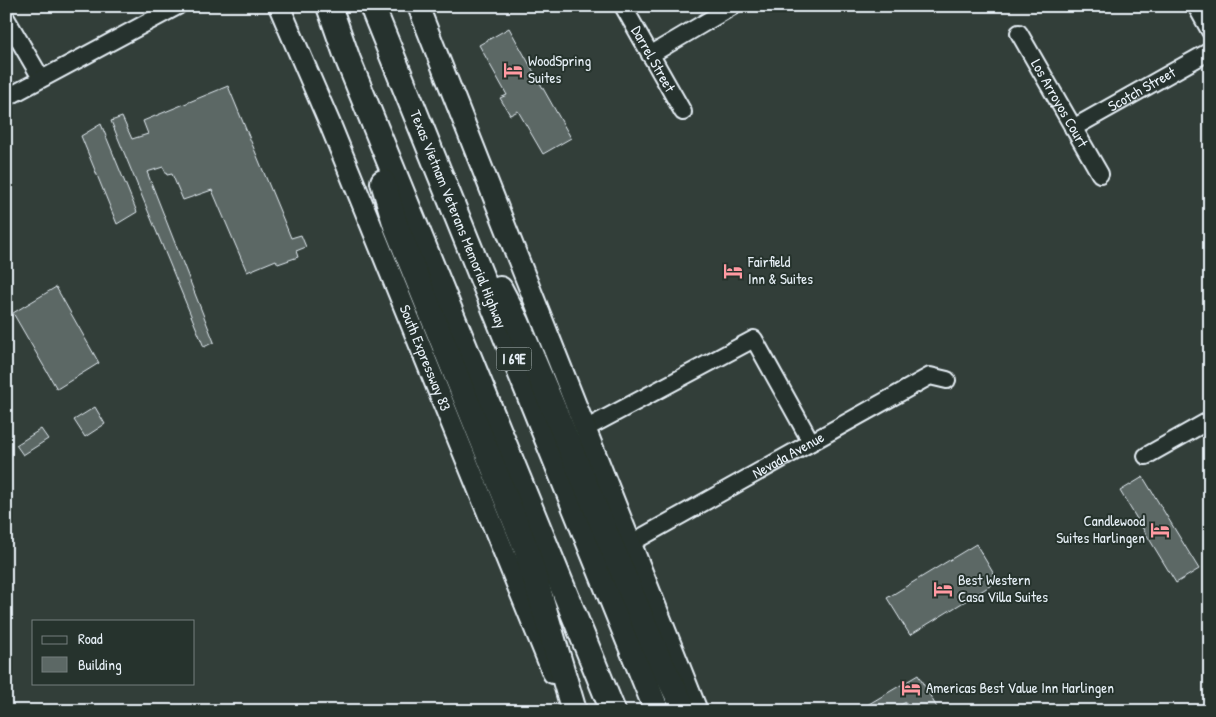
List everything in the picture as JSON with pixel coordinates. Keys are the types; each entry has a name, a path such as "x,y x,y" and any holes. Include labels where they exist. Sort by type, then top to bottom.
{"highway":[{"name":"I 69E","path":"330,6 348,60 613,711"},
{"name":"Texas Vietnam Veterans Memorial Highway","path":"372,6 437,172 657,711"},
{"path":"348,60 396,226 526,548 574,711"},
{"path":"437,172 518,322 657,654 685,711"}],"main road":[{"path":"418,6 697,711"},
{"name":"South Expressway 83","path":"282,9 568,711"}],"street":[{"path":"6,98 178,6"},
{"name":"Darrel Street","path":"623,6 683,112"},
{"path":"650,55 733,6"},
{"path":"1196,6 1210,31"},
{"path":"6,18 41,78"},
{"name":"Los Arroyos Court","path":"1019,33 1100,174"},
{"name":"Scotch Street","path":"1073,128 1210,51"},
{"path":"586,429 754,339 811,442"},
{"name":"Nevada Avenue","path":"630,543 930,376 947,380"},
{"path":"1146,456 1210,420"}],"building":[{"name":"WoodSpring Suites","path":"509,28 571,138 543,154 518,111 510,115 500,98 507,95 479,45"},
{"path":"228,86 291,238 301,235 306,247 296,251 298,257 278,264 276,260 247,272 212,190 183,200 172,174 167,175 163,167 147,172 214,342 204,347 111,121 122,117 132,139 148,134 143,121"},
{"path":"101,124 137,212 117,224 81,136"},
{"path":"56,287 99,363 57,389 13,313"},
{"path":"95,407 105,424 85,437 74,420"},
{"path":"41,429 48,439 23,455 16,445"},
{"name":"Candlewood Suites Harlingen","path":"1143,477 1199,569 1176,583 1120,491"},
{"name":"Best Western Casa Villa Suites","path":"976,544 998,581 910,635 887,598"},
{"name":"Americas Best Value Inn Harlingen","path":"918,675 939,711 911,711 906,702 890,711 857,711"}],"place":[{"name":"WoodSpring Suites","path":"513,70"},
{"name":"Fairfield Inn & Suites","path":"733,271"},
{"name":"Candlewood Suites Harlingen","path":"1160,530"},
{"name":"Best Western Casa Villa Suites","path":"943,589"},
{"name":"Americas Best Value Inn Harlingen","path":"911,688"}]}
